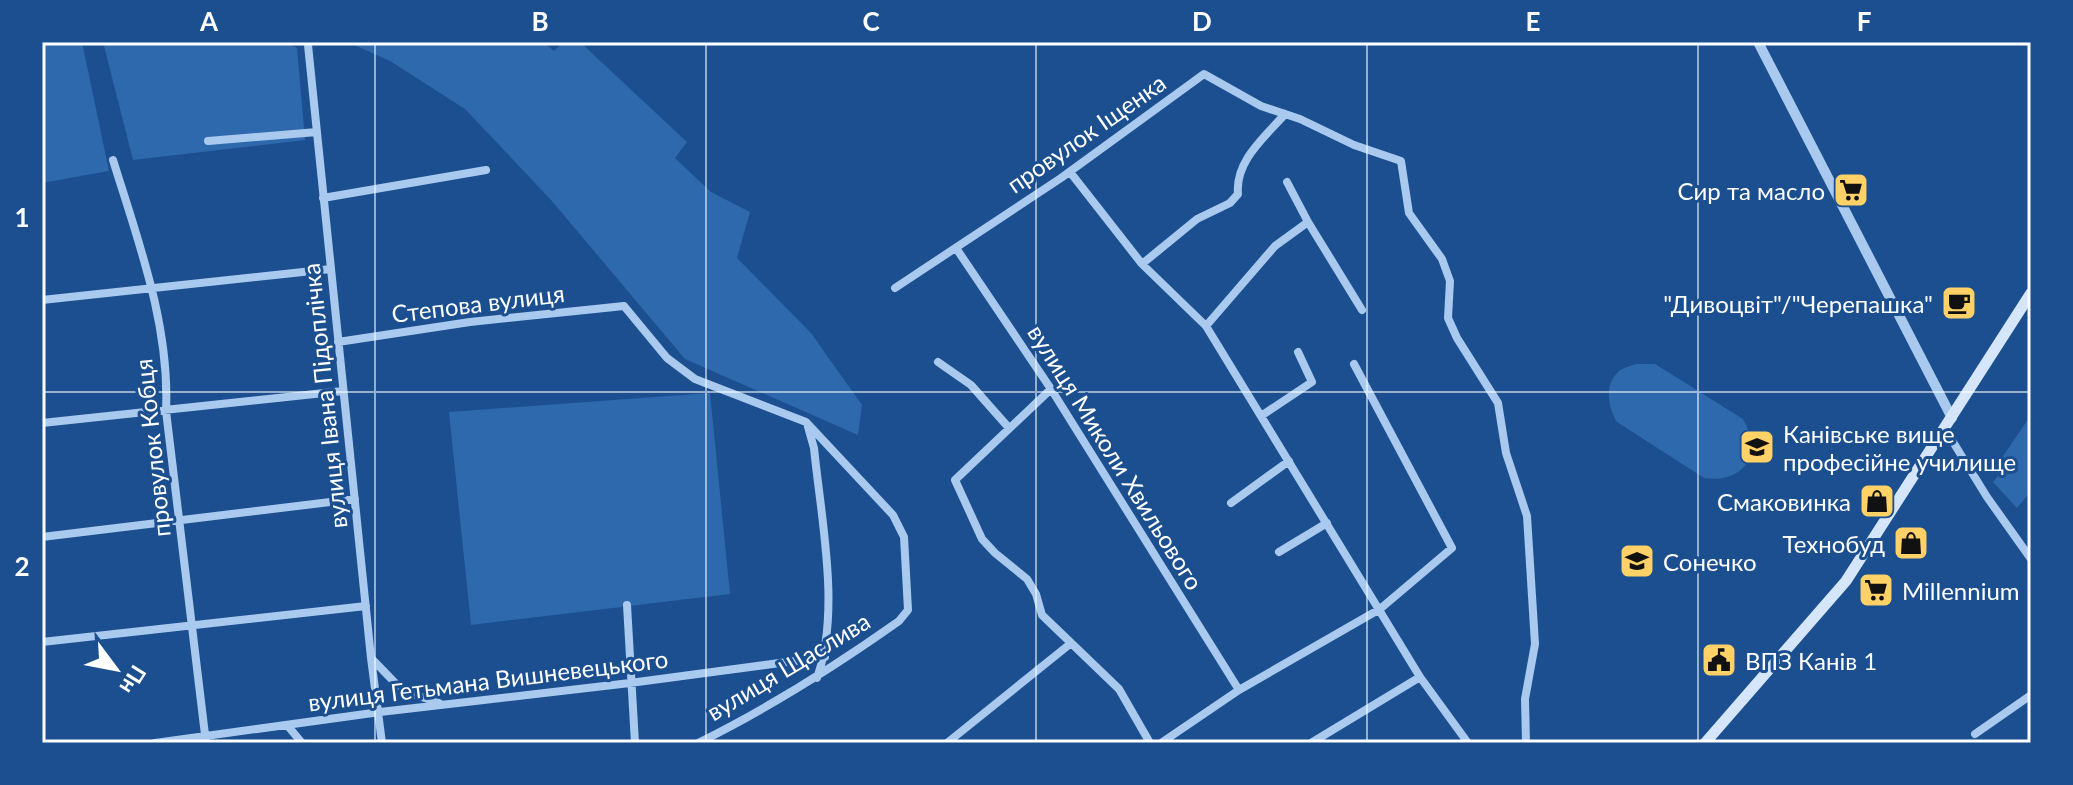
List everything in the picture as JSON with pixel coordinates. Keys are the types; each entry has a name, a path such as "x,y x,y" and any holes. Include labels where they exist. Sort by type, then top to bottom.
{"main road":[{"path":"1705,743 1839,591 2031,293"}],"street":[{"path":"1758,42 1952,418"},
{"name":"вулиця Івана Підоплічка","path":"308,45 382,743"},
{"name":"провулок Іщенка","path":"895,288 1070,172 1204,74 1261,106 1401,161 1409,213 1442,259 1450,281 1448,318 1498,403 1506,453 1527,516 1535,644 1525,699 1526,743"},
{"path":"1142,264 1197,219 1230,203 1238,194 1237,179 1241,166 1285,114"},
{"path":"208,141 317,132"},
{"name":"провулок Кобця","path":"113,160 151,288 168,379 166,411 206,740"},
{"path":"323,198 486,170"},
{"path":"1070,172 1142,264 1206,326 1420,677 1468,743"},
{"path":"1287,182 1362,310"},
{"path":"1206,326 1275,246 1308,222"},
{"name":"вулиця Миколи Хвильового","path":"956,248 1051,389 1239,690"},
{"path":"42,300 331,269"},
{"name":"Степова вулиця","path":"338,342 470,322 624,306 667,358 695,379 806,422"},
{"path":"1261,416 1312,382 1298,352"},
{"path":"938,362 971,385 1009,428"},
{"path":"1161,743 1239,690 1380,609 1452,548 1354,364"},
{"path":"1051,389 955,480 982,539 1027,579 1036,594 1042,615 1119,689 1150,743"},
{"path":"42,423 343,391"},
{"path":"806,422 814,448 829,599 825,657 817,678"},
{"name":"вулиця Щаслива","path":"698,743 757,715 817,678 899,621 908,610 904,537 893,515 806,422"},
{"path":"1945,429 1987,497 2031,559"},
{"path":"1231,503 1289,461"},
{"path":"42,537 355,499"},
{"path":"1279,552 1327,523"},
{"path":"627,605 635,743"},
{"path":"42,642 366,606"},
{"path":"947,743 1070,644"},
{"name":"вулиця Гетьмана Вишневецького","path":"155,743 206,740 380,712 825,657"},
{"path":"371,658 402,690 444,705"},
{"path":"1311,743 1420,677"},
{"path":"1975,734 2031,695"},
{"path":"287,725 302,743"}],"shaded area":[{"path":"42,42 82,42 109,171 42,183"},
{"path":"103,42 286,42 297,48 305,140 133,160"},
{"path":"348,42 543,42 554,51 563,42 580,42 687,142 675,158 711,192 750,212 737,258 811,333 862,405 858,435 685,359 551,200 465,109 390,61"},
{"path":"1636,364 1655,364 1743,419 1751,443 1746,464 1730,476 1704,478 1617,422 1611,410 1611,383 1620,371"},
{"path":"710,393 730,594 471,625 449,412"},
{"path":"2031,415 2031,491 2017,508 1993,482 2003,470 1997,465"}],"place":[{"name":"Сир та масло","path":"1851,190"},
{"name":"\"Дивоцвіт\"/\"Черепашка\"","path":"1959,303"},
{"name":"Канівське вище професійне училище","path":"1757,447"},
{"name":"Смаковинка","path":"1877,501"},
{"name":"Технобуд","path":"1911,543"},
{"name":"Сонечко","path":"1637,561"},
{"name":"Millennium","path":"1876,590"},
{"name":"ВПЗ Канів 1","path":"1719,660"}]}
